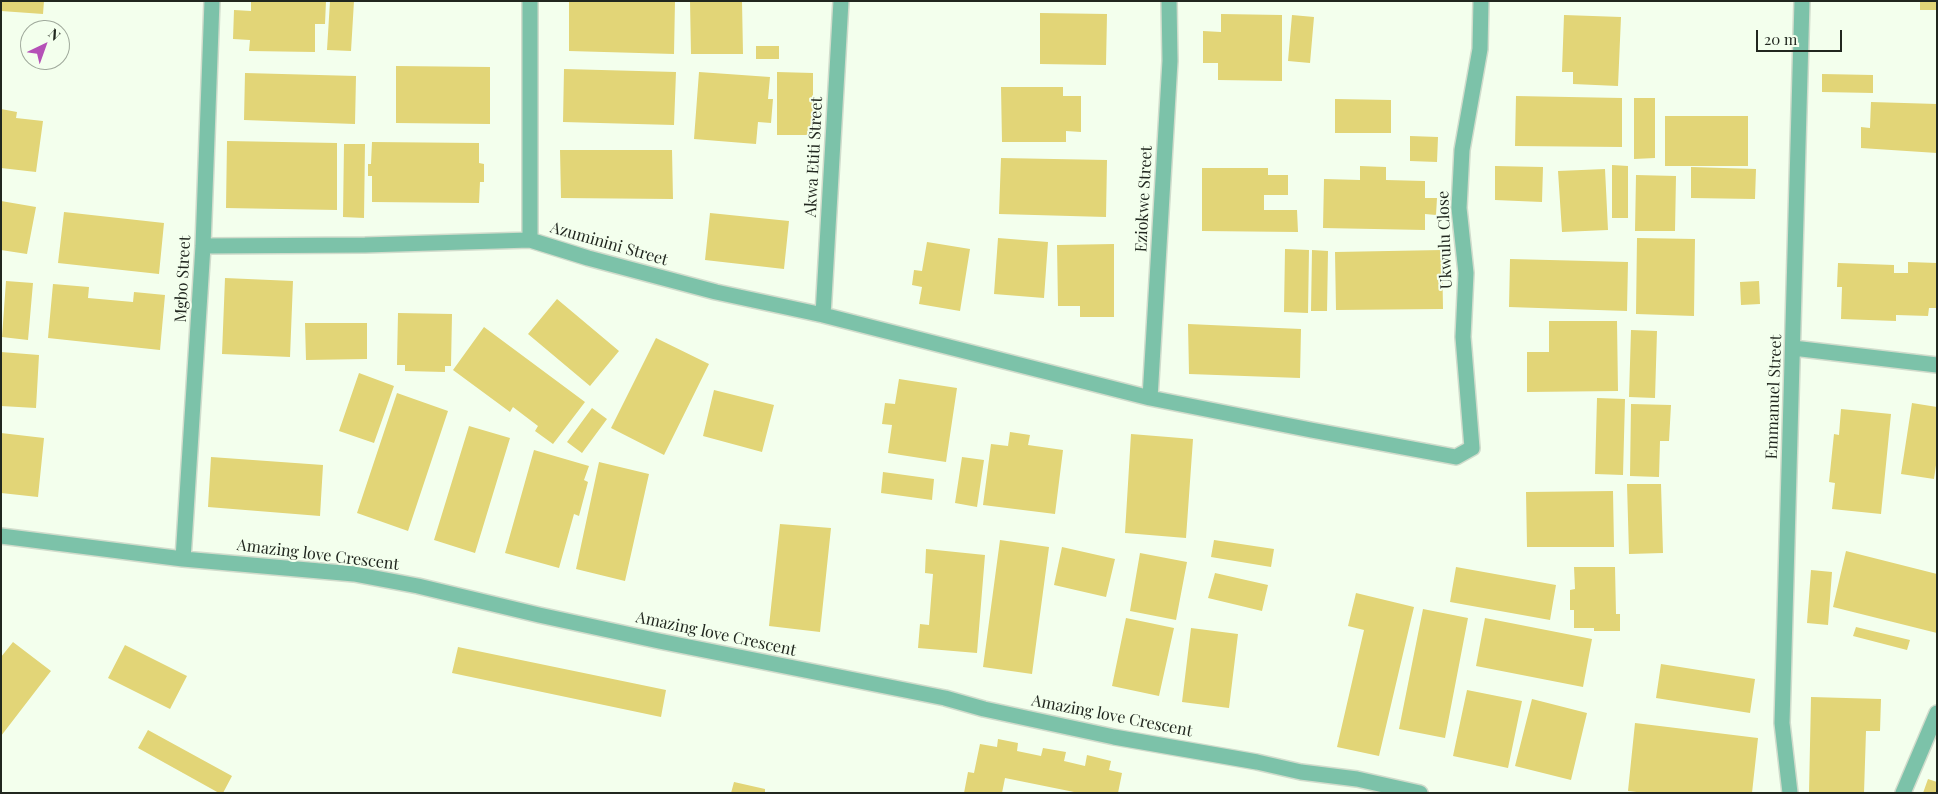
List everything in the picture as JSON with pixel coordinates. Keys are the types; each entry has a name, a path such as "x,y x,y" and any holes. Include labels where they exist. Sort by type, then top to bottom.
{"street":[{"name":"Mgbo Street","path":"183,559 203,246 212,1"},
{"name":"Azuminini Street","path":"530,1 530,240 588,258 716,292 823,315 1150,398 1456,456 1472,448"},
{"name":"Akwa Etiti Street","path":"823,315 841,1"},
{"name":"Eziokwe Street","path":"1150,398 1170,61 1169,1"},
{"name":"Ukwulu Close","path":"1472,448 1463,337 1466,273 1459,208 1462,150 1480,50 1481,1"},
{"name":"Emmanuel Street","path":"1790,793 1782,723 1802,1"},
{"path":"203,246 365,245 530,240"},
{"path":"1793,348 1937,365"},
{"name":"Amazing love Crescent","path":"1,536 183,559 354,574 409,584 642,637 945,698 984,709 1114,737 1300,772 1357,779 1420,793"},
{"path":"1903,793 1937,714"}],"building":[{"path":"1,1 44,1 43,14 1,11"},
{"path":"251,1 326,1 325,24 315,24 315,52 249,51 250,40 233,39 234,10 251,11"},
{"path":"330,1 354,1 351,51 327,50"},
{"path":"569,1 675,1 674,54 569,51"},
{"path":"690,1 742,1 743,54 691,54"},
{"path":"1920,1 1937,1 1937,10 1920,10"},
{"path":"1040,13 1107,14 1106,65 1040,64"},
{"path":"1221,14 1282,15 1282,81 1218,80 1218,63 1203,63 1203,31 1221,32"},
{"path":"1292,15 1314,17 1310,63 1288,61"},
{"path":"1564,15 1621,17 1618,86 1573,84 1573,72 1562,72"},
{"path":"756,46 779,46 779,59 756,59"},
{"path":"396,66 490,67 490,124 396,123"},
{"path":"564,69 676,72 674,125 563,122"},
{"path":"699,72 770,77 768,99 773,99 771,123 758,122 756,144 694,139"},
{"path":"777,72 813,73 813,135 777,135"},
{"path":"245,73 356,76 355,124 244,120"},
{"path":"1822,74 1873,75 1873,93 1822,92"},
{"path":"1001,87 1063,87 1063,96 1081,96 1081,132 1066,131 1066,142 1002,142"},
{"path":"1516,96 1622,98 1622,147 1515,146"},
{"path":"1634,98 1655,98 1655,158 1634,159"},
{"path":"1335,99 1391,100 1391,133 1335,133"},
{"path":"1871,102 1937,104 1937,153 1861,148 1861,127 1870,128"},
{"path":"1,109 17,112 16,118 43,121 36,172 1,168"},
{"path":"1665,116 1748,116 1748,166 1665,166"},
{"path":"1410,136 1438,137 1437,162 1410,161"},
{"path":"227,141 337,143 337,210 226,208"},
{"path":"372,142 479,143 479,163 484,164 484,182 480,182 479,203 372,202 372,176 368,176 368,164 371,164"},
{"path":"344,144 365,144 364,218 343,217"},
{"path":"560,150 672,150 673,199 561,198"},
{"path":"1001,158 1107,160 1106,217 999,214"},
{"path":"1612,165 1628,166 1628,218 1612,218"},
{"path":"1360,166 1386,167 1386,180 1425,181 1425,198 1437,198 1436,215 1425,214 1425,230 1323,228 1324,179 1360,180"},
{"path":"1495,166 1543,167 1542,202 1495,200"},
{"path":"1691,167 1756,169 1755,199 1691,198"},
{"path":"1202,168 1268,168 1268,175 1288,175 1288,195 1264,195 1264,210 1297,210 1298,232 1202,231"},
{"path":"1605,169 1608,230 1562,232 1558,171"},
{"path":"1636,175 1676,176 1675,231 1635,231"},
{"path":"1,201 36,207 27,254 1,250"},
{"path":"64,212 164,223 159,274 58,263"},
{"path":"710,213 789,221 784,269 705,260"},
{"path":"998,238 1048,242 1044,298 994,294"},
{"path":"1637,238 1695,239 1694,316 1636,314"},
{"path":"927,242 970,249 960,311 919,304 922,287 912,285 914,270 922,271"},
{"path":"1114,244 1114,317 1080,317 1080,306 1058,306 1057,245"},
{"path":"1285,249 1309,250 1308,313 1284,312"},
{"path":"1312,250 1328,251 1327,311 1311,311"},
{"path":"1442,250 1443,309 1336,310 1335,252"},
{"path":"1510,259 1628,262 1627,311 1509,307"},
{"path":"1908,262 1937,263 1937,308 1929,308 1928,316 1896,315 1896,321 1841,319 1842,287 1837,287 1838,263 1894,265 1894,273 1908,273"},
{"path":"225,278 293,281 290,357 222,354"},
{"path":"6,281 33,283 28,340 2,337"},
{"path":"1759,281 1760,304 1741,305 1740,282"},
{"path":"53,284 89,287 88,298 133,302 134,292 165,295 160,350 48,338"},
{"path":"557,299 619,351 590,386 528,334"},
{"path":"398,313 452,314 451,366 445,366 445,372 405,371 405,365 397,365"},
{"path":"1549,321 1617,321 1618,391 1527,392 1527,352 1549,352"},
{"path":"305,323 367,323 367,359 306,360"},
{"path":"1188,324 1301,329 1300,378 1189,374"},
{"path":"484,327 585,402 553,444 535,431 538,426 513,407 510,412 453,370"},
{"path":"1631,330 1657,331 1655,398 1629,397"},
{"path":"656,338 709,364 664,455 611,428"},
{"path":"1,352 39,355 36,408 1,406"},
{"path":"359,373 394,386 374,443 339,431"},
{"path":"899,379 957,388 946,462 888,453 892,425 882,424 885,403 895,404"},
{"path":"714,390 774,405 762,452 703,436"},
{"path":"397,393 448,411 408,531 357,513"},
{"path":"1597,398 1625,399 1623,475 1595,474"},
{"path":"1912,403 1937,407 1937,458 1934,479 1901,474"},
{"path":"1631,404 1671,405 1669,441 1660,441 1659,477 1630,476"},
{"path":"592,408 607,419 582,453 567,442"},
{"path":"1841,409 1891,414 1881,514 1832,509 1835,483 1829,482 1834,434 1839,435"},
{"path":"469,426 510,438 475,553 434,540"},
{"path":"1010,432 1030,435 1028,445 1063,450 1055,514 983,505 991,444 1008,446"},
{"path":"1,433 44,438 38,497 1,493"},
{"path":"1131,434 1193,439 1186,538 1125,533"},
{"path":"534,450 589,466 584,480 588,482 579,516 574,514 559,568 505,553"},
{"path":"211,457 323,465 320,516 208,507"},
{"path":"962,457 984,460 977,507 955,503"},
{"path":"599,462 649,474 625,581 576,569"},
{"path":"883,472 934,479 932,500 881,493"},
{"path":"1627,484 1661,484 1663,553 1629,554"},
{"path":"1613,491 1614,547 1527,547 1526,492"},
{"path":"780,524 831,528 820,632 769,626"},
{"path":"1000,540 1049,547 1032,674 983,667"},
{"path":"1214,540 1274,549 1271,567 1211,557"},
{"path":"1062,547 1115,559 1106,597 1054,585"},
{"path":"926,549 985,555 977,653 918,648 920,624 929,625 933,574 925,573"},
{"path":"1846,551 1937,574 1937,633 1833,607"},
{"path":"1140,553 1187,562 1176,620 1130,611"},
{"path":"1456,567 1556,585 1550,620 1450,602"},
{"path":"1574,567 1615,567 1616,614 1620,614 1620,631 1594,631 1594,628 1574,628 1574,610 1570,610 1570,590 1575,589"},
{"path":"1811,570 1832,572 1828,625 1807,623"},
{"path":"1215,573 1268,585 1262,611 1208,598"},
{"path":"1356,593 1414,607 1379,756 1337,747 1364,630 1348,626"},
{"path":"1423,609 1468,618 1445,738 1399,729"},
{"path":"1126,618 1174,628 1159,696 1112,686"},
{"path":"1485,618 1592,639 1583,687 1476,666"},
{"path":"1856,627 1910,640 1907,650 1853,636"},
{"path":"1191,628 1238,634 1229,708 1182,702"},
{"path":"13,642 51,671 1,736 1,657"},
{"path":"125,645 187,676 170,709 108,678"},
{"path":"458,647 666,690 661,717 452,673"},
{"path":"1661,664 1755,679 1750,713 1656,698"},
{"path":"1467,690 1522,701 1508,768 1453,756"},
{"path":"1811,697 1881,699 1880,731 1866,731 1864,793 1809,793"},
{"path":"1532,699 1587,713 1571,780 1515,766"},
{"path":"1635,723 1758,738 1752,793 1645,793 1628,791"},
{"path":"148,730 232,776 223,793 219,793 138,748"},
{"path":"998,739 1018,743 1017,751 1041,756 1043,748 1066,752 1064,761 1085,766 1087,755 1111,761 1109,770 1122,773 1118,793 1079,793 1005,778 1002,793 964,793 968,772 974,773 980,744 997,747"},
{"path":"1928,779 1937,782 1937,793 1923,793"},
{"path":"734,782 765,789 765,793 731,793"}]}
